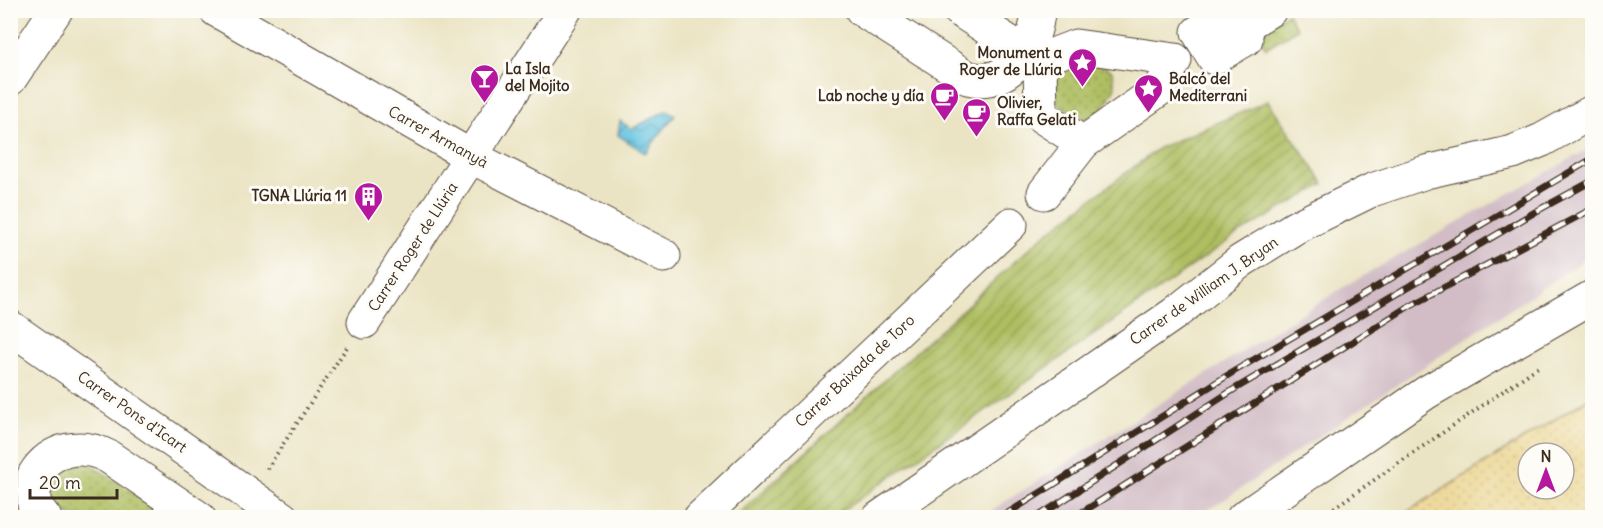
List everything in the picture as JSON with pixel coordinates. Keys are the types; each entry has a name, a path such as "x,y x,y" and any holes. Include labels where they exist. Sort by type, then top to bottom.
{"street":[{"path":"10,79 56,10"},
{"name":"Carrer Armanyà","path":"216,10 472,157 664,256"},
{"name":"Carrer Roger de Llúria","path":"364,322 565,10"},
{"path":"862,10 958,72 977,80 1005,72 1026,53 1032,44 1038,26 1038,10"},
{"path":"1044,194 1083,143 1160,89 1175,60 1205,43 1198,32 1229,13 1239,29 1270,10"},
{"path":"958,72 979,16 1026,53"},
{"path":"1083,143 1041,116 1040,60 1076,46 1175,60"},
{"name":"Carrer de William J. Bryan","path":"879,518 1174,314 1241,261 1296,227 1372,190 1426,172 1513,152 1542,140 1593,112"},
{"name":"Carrer Baixada de Toro","path":"700,518 1011,224"},
{"path":"1243,518 1427,392 1593,297"},
{"name":"Carrer Pons d'Icart","path":"10,327 282,518"},
{"path":"45,518 34,504 34,475 55,453 81,448 96,450 109,457 199,518"}],"path":[{"name":"Carrer Roger de Llúria","path":"266,472 364,322"},
{"path":"1319,518 1545,362"}],"shaded area":[{"path":"1592,147 1592,255 1198,517 981,517 1347,285"}],"green space":[{"path":"1288,13 1297,29 1266,48 1256,32"},
{"path":"1085,55 1112,71 1115,87 1099,116 1083,119 1054,102 1050,87 1070,56"},
{"path":"1268,101 1324,184 1235,236 833,517 735,517 1043,236 1159,148"},
{"path":"83,459 168,517 110,519 70,515 58,505 55,498 53,474 56,466"}],"sand":[{"path":"1592,396 1592,517 1399,517 1516,444 1516,501 1576,501 1576,441 1520,441"}],"water":[{"path":"667,110 675,115 645,153 618,135 620,121 632,129"}],"railway":[{"path":"1000,518 1233,372 1592,159"},
{"path":"1036,518 1233,390 1535,212 1592,181"},
{"path":"1073,518 1409,306 1592,209"}],"place":[{"name":"Monument a Roger de Llúria","path":"1083,88"},
{"name":"La Isla del Mojito","path":"484,104"},
{"name":"Balcó del Mediterrani","path":"1148,114"},
{"name":"Lab noche y día","path":"945,122"},
{"name":"Olivier, Raffa Gelati","path":"976,138"},
{"name":"TGNA Llúria 11","path":"368,222"}]}
